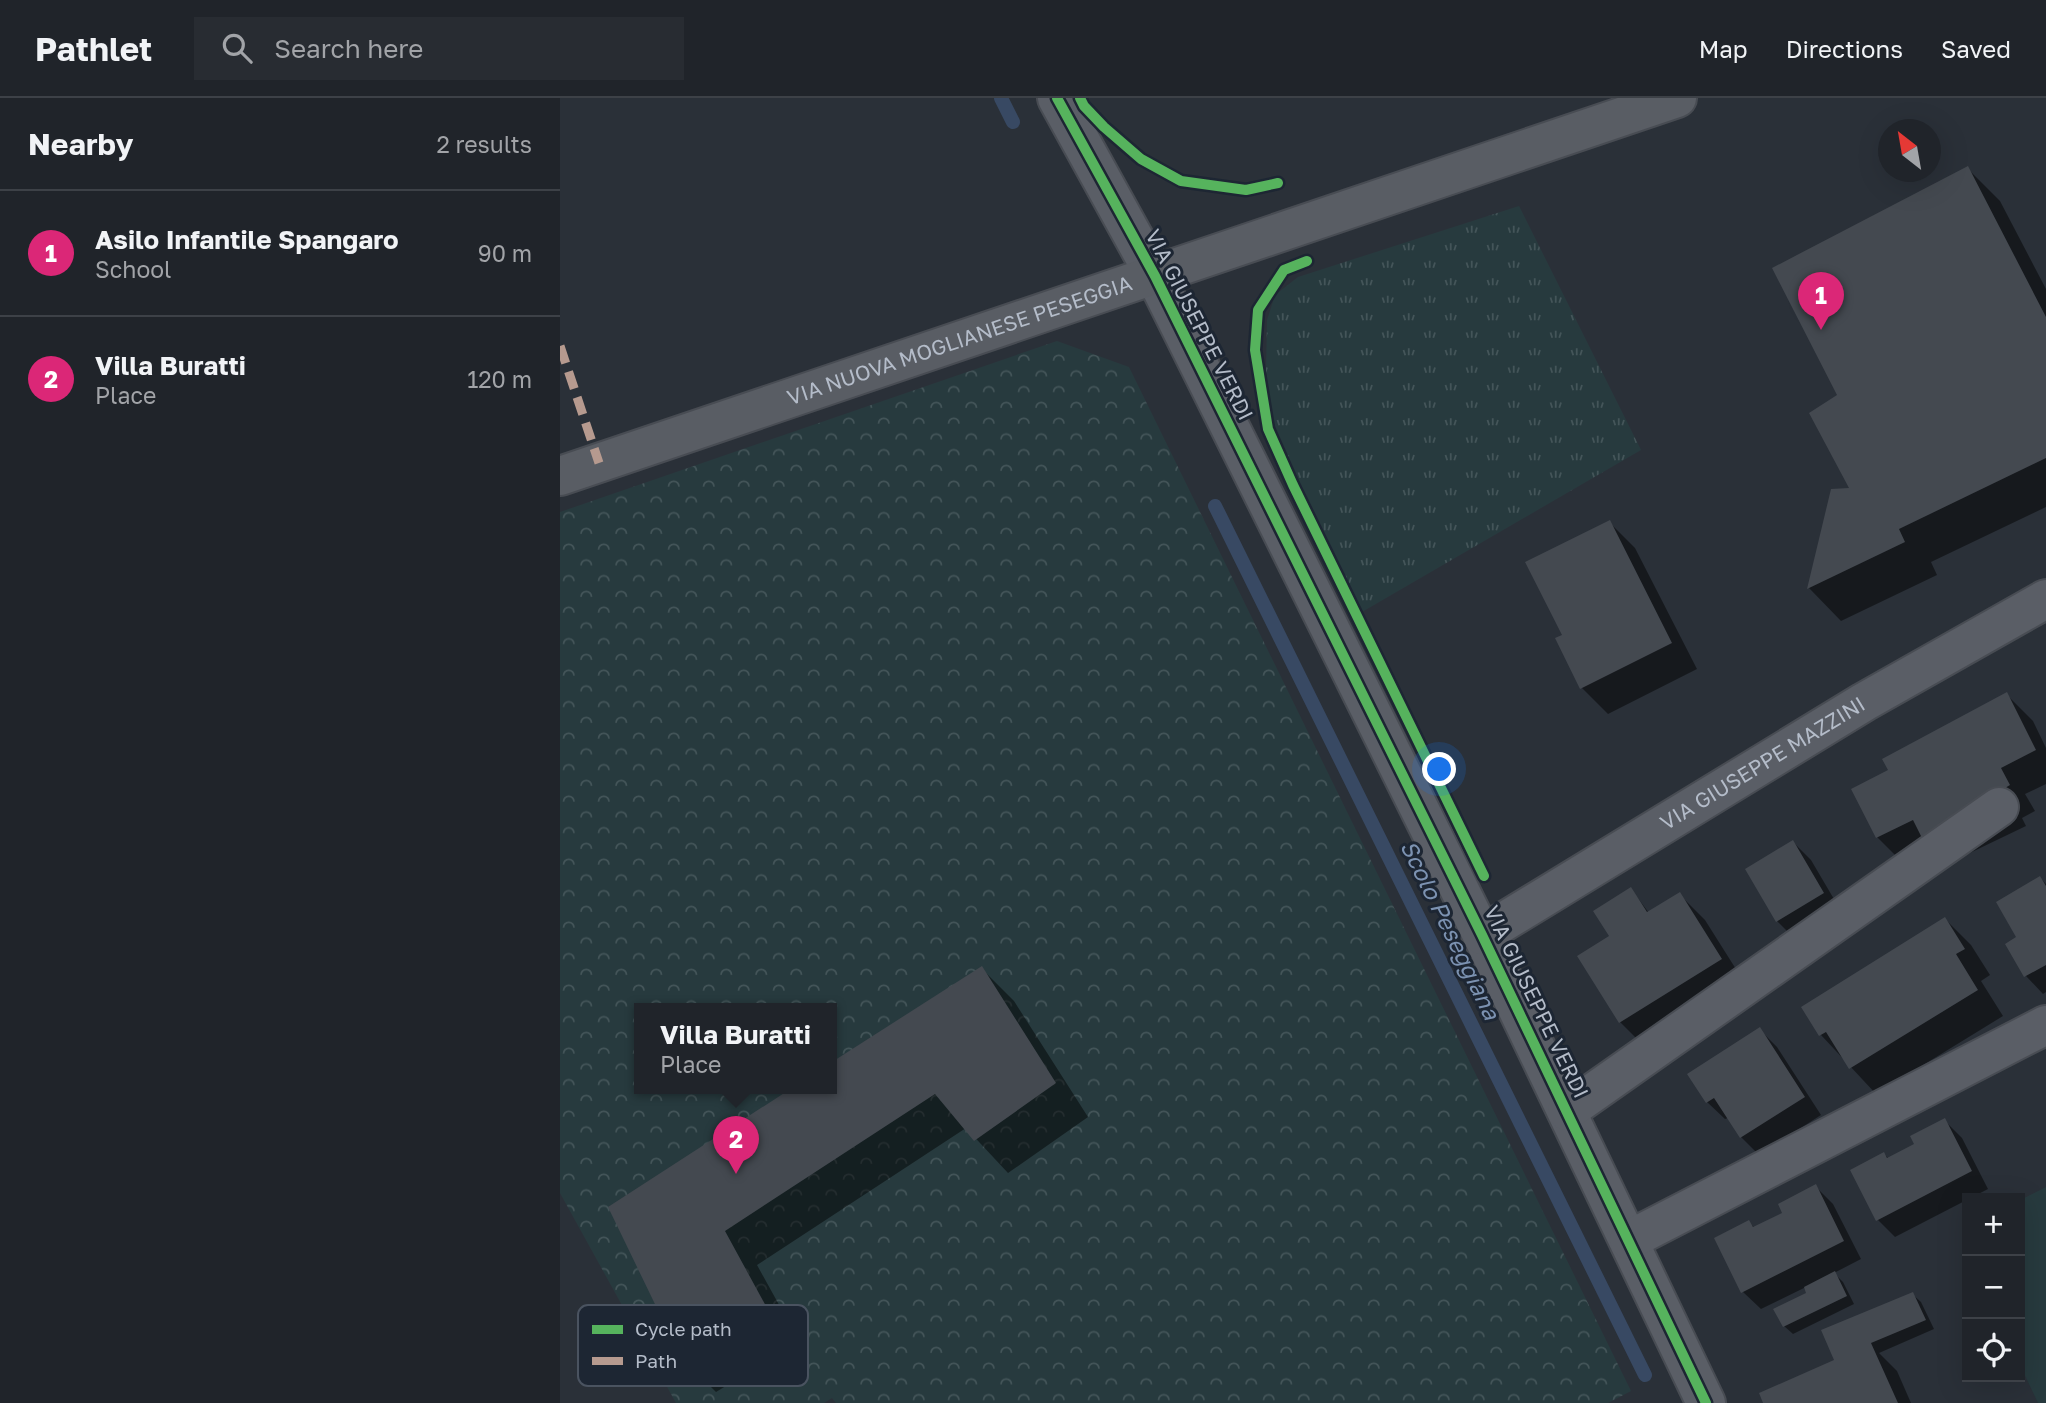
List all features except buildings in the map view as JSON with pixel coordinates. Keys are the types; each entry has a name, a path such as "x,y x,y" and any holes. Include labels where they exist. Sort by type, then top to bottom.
{"main road":[{"name":"VIA NUOVA MOGLIANESE PESEGGIA","path":"560,476 1677,98"}],"street":[{"name":"VIA GIUSEPPE VERDI","path":"1056,98 1155,276 1482,936 1706,1403"},
{"name":"VIA GIUSEPPE MAZZINI","path":"1482,936 1864,702 2046,598"},
{"path":"1567,1111 1999,807"},
{"path":"1629,1240 2046,1025"}],"green space":[{"path":"1519,206 1641,450 1362,612 1283,453 1272,416 1266,372 1267,320 1275,295 1298,277"},
{"path":"1057,341 1129,367 1631,1391 1608,1403 836,1403 832,1398 824,1403 676,1403 667,1386 808,1386 808,1305 622,1305 560,1193 560,512"},
{"path":"2046,1187 2046,1403 2038,1403 2025,1376 2025,1198"}],"waterway":[{"name":"Scolo Peseggiana","path":"1001,98 1013,122"},
{"name":"Scolo Peseggiana","path":"1215,506 1645,1375"}],"marked path":[{"path":"560,346 599,463"}],"cycle path":[{"path":"1057,98 1155,276 1482,935 1706,1403"},
{"path":"1080,98 1104,127 1141,159 1181,181 1246,190 1278,183"},
{"path":"1307,261 1284,270 1258,310 1255,350 1268,429 1484,876"}],"place":[{"name":"Asilo Infantile Spangaro","path":"1821,330"},
{"name":"Villa Buratti","path":"736,1174"}]}
